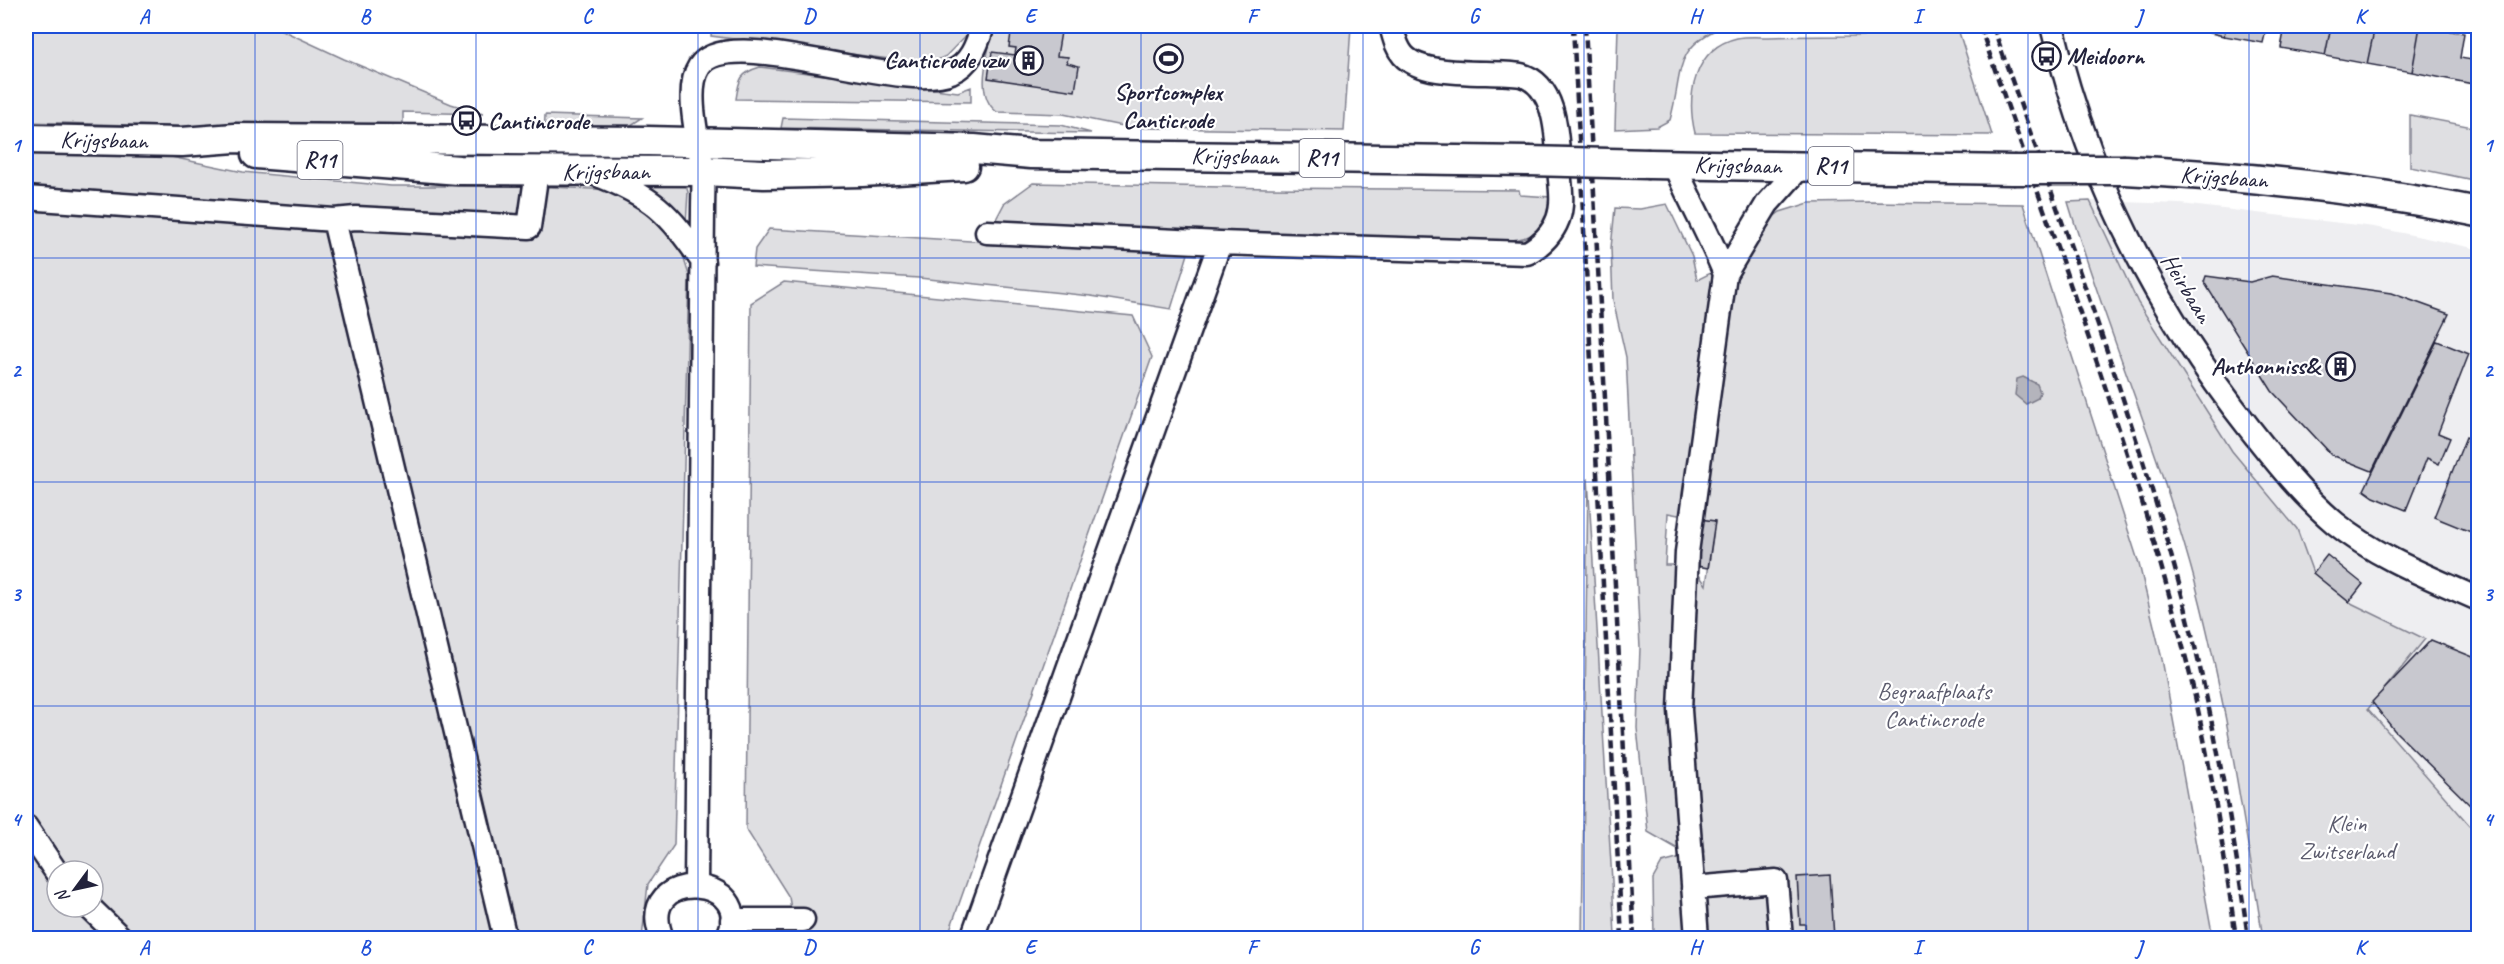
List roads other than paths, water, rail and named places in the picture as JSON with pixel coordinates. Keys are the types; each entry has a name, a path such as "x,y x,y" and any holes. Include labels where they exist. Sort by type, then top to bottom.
{"main road":[{"name":"Krijgsbaan","path":"26,139 182,142 234,138 698,143 974,149 1031,154 2125,170 2255,178 2350,188 2478,212"},
{"name":"Krijgsbaan","path":"182,142 228,152 395,167 537,171 703,171 764,174 862,172 963,166 1031,154"}],"street":[{"path":"696,884 703,171 693,112 694,81 699,66 717,52 746,51 914,75 950,73 972,55 983,26"},
{"path":"987,232 1220,243 1527,252 1546,240 1558,220 1562,203 1556,126 1546,96 1531,78 1521,75 1440,70 1420,66 1404,57 1395,43 1391,26"},
{"name":"Heirbaan","path":"2052,26 2062,68 2092,160 2136,254 2196,355 2236,412 2297,485 2335,523 2384,556 2478,599"},
{"path":"1661,164 1686,192 1708,231 1725,274"},
{"path":"1697,939 1680,710 1687,552 1725,274 1767,204 1801,166"},
{"path":"26,198 334,220 356,218 530,227 537,171"},
{"path":"588,171 623,184 654,202 684,235 703,262"},
{"path":"334,220 505,939"},
{"path":"972,939 1220,243"},
{"path":"26,827 48,859"},
{"path":"1693,888 1776,881 1781,939"},
{"path":"662,939 657,925 658,912 664,901 672,892 684,886 696,884 707,886 725,900 729,929 803,920"},
{"path":"101,919 122,939"}],"railway":[{"path":"1573,26 1622,938"},
{"path":"1585,26 1634,938"},
{"path":"1980,26 2088,335 2162,568 2200,719 2220,828 2236,938"},
{"path":"1993,26 2106,347 2148,476 2181,590 2215,738 2248,938"}],"place":[{"name":"Meidoorn","path":"2046,56"},
{"name":"Sportcomplex Canticrode","path":"1168,59"},
{"name":"Canticrode vzw","path":"1029,60"},
{"name":"Cantincrode","path":"467,121"},
{"name":"Anthonniss&","path":"2340,366"}],"park label":[{"name":"Begraafplaats Cantincrode","path":"1934,705"},
{"name":"Klein Zwitserland","path":"2347,837"}]}
